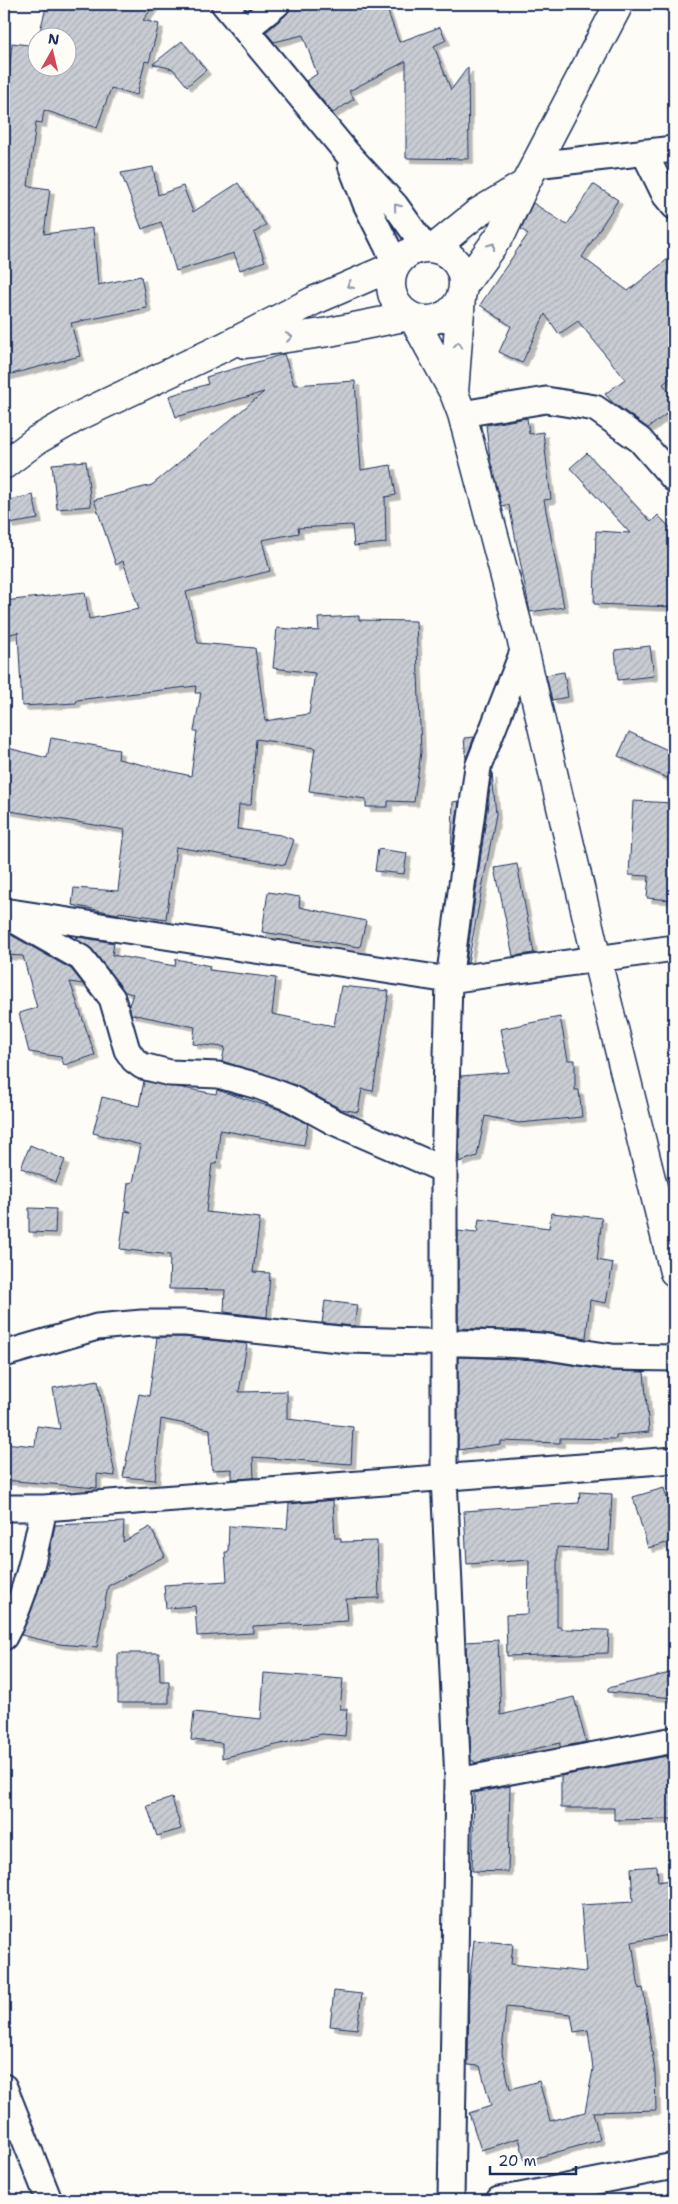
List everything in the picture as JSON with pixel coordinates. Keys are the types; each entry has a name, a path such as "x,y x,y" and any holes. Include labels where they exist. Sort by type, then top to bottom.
{"street":[{"path":"224,4 347,153 395,205 430,247"},
{"path":"246,29 277,4"},
{"path":"224,347 329,332 411,317 424,321 436,319 455,307 462,291 503,231 619,4"},
{"path":"430,247 530,175 644,152 674,149"},
{"path":"644,152 665,195 674,206"},
{"path":"347,153 366,204 395,265 390,284 395,302 411,317 458,404 524,649 597,960 674,1272"},
{"path":"4,465 37,440 79,416 224,347 313,301 395,265 404,255 414,249 430,247 444,251 459,266 462,291 458,404"},
{"path":"458,404 546,400 594,408 640,440 674,479"},
{"path":"451,2200 458,1781 444,1477 444,1170 449,980 478,767 524,649"},
{"path":"4,912 449,980 674,948"},
{"path":"4,912 81,958 112,998 127,1050 134,1060 142,1066 170,1073 218,1075 258,1086 290,1098 334,1122 444,1170"},
{"path":"4,1354 96,1327 186,1322 237,1326 348,1340 445,1341 541,1346 612,1357 674,1358"},
{"path":"4,1508 44,1508 674,1460"},
{"path":"4,1637 12,1623 29,1575 44,1508"},
{"path":"458,1781 674,1740"},
{"path":"4,2087 49,2200"},
{"path":"499,2200 674,2166"}],"building":[{"path":"47,4 155,4 143,20 159,24 149,62 145,61 137,95 111,88 97,128 44,110 42,123 36,122 28,186 50,189 44,234 93,228 98,285 141,276 147,308 71,323 80,356 4,376 4,123 12,43 28,45 28,78 78,78 78,28 41,28"},
{"path":"291,4 385,4 399,42 440,27 446,40 434,46 451,90 468,67 469,159 406,158 406,61 349,91 354,99 333,113 306,81 317,74 303,35 274,42 266,32 286,15"},
{"path":"182,41 206,70 187,86 173,69 153,64"},
{"path":"153,167 158,195 183,186 193,212 238,183 266,225 254,233 265,261 240,270 234,253 176,271 161,222 142,229 121,173"},
{"path":"593,184 618,200 582,257 628,291 674,254 674,375 663,384 674,398 674,408 648,428 612,402 605,394 625,379 578,321 559,334 545,314 522,363 499,352 511,326 480,305 528,234 521,229 533,203 567,225"},
{"path":"284,354 294,385 355,381 361,470 391,465 396,495 385,497 386,543 354,546 352,525 298,528 299,533 262,540 270,571 186,592 198,643 255,648 265,721 309,714 315,673 273,668 277,628 319,631 318,618 359,616 359,620 416,621 421,752 414,802 388,801 388,807 366,807 366,799 309,791 315,748 256,739 251,805 239,805 237,829 281,835 294,840 285,865 176,847 166,919 119,912 118,914 72,905 74,888 118,891 125,830 4,810 4,747 47,758 51,738 119,750 118,759 191,776 197,731 194,731 201,693 195,693 196,686 77,700 76,703 22,706 18,632 4,636 4,601 85,592 89,619 139,609 123,561 116,565 94,500 152,485 264,392 176,417 169,396 208,384 206,377"},
{"path":"527,418 529,434 543,432 551,499 544,500 564,607 530,612 509,505 502,506 490,460 486,425"},
{"path":"587,453 651,522 658,515 674,532 674,607 594,604 596,531 630,533 570,468"},
{"path":"86,461 91,506 57,509 52,464"},
{"path":"33,495 38,519 9,524 4,501"},
{"path":"650,646 654,676 618,680 615,650"},
{"path":"564,672 568,697 552,700 546,675"},
{"path":"629,732 674,753 674,781 618,756"},
{"path":"474,737 466,759 464,738"},
{"path":"492,774 496,814 468,963 466,963"},
{"path":"459,801 451,860 453,802"},
{"path":"633,801 674,803 674,900 647,898 649,876 629,875"},
{"path":"378,849 407,853 404,874 375,871"},
{"path":"517,864 534,953 513,956 495,868"},
{"path":"268,892 300,897 299,907 366,921 360,947 262,932"},
{"path":"4,931 71,969 83,984 70,982 95,1055 64,1065 61,1057 29,1052 19,1013 37,1008 23,956 4,955"},
{"path":"75,938 114,943 112,955 175,966 176,959 210,966 209,970 276,978 272,1014 334,1026 341,986 389,991 373,1091 362,1089 358,1112 341,1109 295,1085 222,1061 225,1047 193,1044 195,1027 131,1014 129,1005 133,994 125,992 92,949"},
{"path":"560,1017 568,1060 575,1060 575,1090 579,1090 582,1117 519,1123 485,1116 477,1156 459,1162 461,1076 509,1072 500,1029"},
{"path":"144,1081 216,1094 217,1090 284,1111 308,1124 304,1145 220,1130 217,1164 212,1164 206,1212 260,1218 253,1272 270,1273 267,1317 224,1312 225,1290 169,1289 170,1255 120,1249 125,1211 131,1212 125,1209 128,1183 133,1182 141,1145 93,1133 102,1097 139,1106"},
{"path":"30,1145 65,1160 56,1182 21,1168"},
{"path":"29,1208 56,1209 55,1233 29,1232"},
{"path":"551,1213 602,1218 597,1260 613,1263 606,1303 590,1300 586,1338 542,1332 458,1328 458,1231 477,1233 479,1219 549,1228"},
{"path":"325,1301 357,1305 354,1326 322,1323"},
{"path":"157,1337 183,1337 247,1344 239,1392 287,1391 287,1419 353,1427 351,1464 253,1457 254,1478 232,1479 232,1469 212,1470 210,1429 161,1419 155,1480 123,1477 139,1394 149,1396"},
{"path":"458,1357 540,1360 610,1371 644,1372 649,1432 616,1435 616,1439 560,1438 560,1443 501,1441 501,1444 458,1450"},
{"path":"98,1380 115,1476 97,1474 97,1488 4,1480 4,1443 35,1446 37,1426 60,1429 53,1388"},
{"path":"664,1488 674,1523 674,1541 648,1548 633,1497"},
{"path":"580,1492 612,1494 609,1550 557,1547 557,1627 561,1627 561,1629 609,1630 608,1653 507,1656 506,1615 528,1614 529,1560 467,1564 464,1511 579,1503"},
{"path":"333,1500 335,1538 341,1538 341,1542 377,1541 379,1598 346,1599 348,1621 253,1626 253,1633 197,1636 195,1606 166,1608 164,1585 227,1581 225,1552 228,1552 229,1526 287,1529 289,1504"},
{"path":"124,1522 123,1542 150,1527 165,1556 108,1586 97,1647 59,1644 21,1635 47,1566 55,1525"},
{"path":"498,1640 501,1715 574,1697 586,1742 560,1747 560,1743 474,1763 474,1761 471,1761 466,1642"},
{"path":"118,1653 159,1653 160,1681 169,1681 169,1703 118,1703"},
{"path":"674,1672 674,1698 608,1692 608,1688"},
{"path":"264,1673 343,1679 340,1709 347,1709 345,1736 322,1734 222,1758 222,1743 191,1740 194,1712 261,1719"},
{"path":"667,1756 668,1764 674,1764 674,1819 614,1820 614,1808 561,1808 561,1776"},
{"path":"510,1786 508,1872 472,1871 474,1793"},
{"path":"172,1798 181,1829 157,1836 147,1806"},
{"path":"657,1866 658,1882 674,1879 674,1934 632,1942 639,1989 643,1988 655,2072 656,2110 593,2112 600,2140 525,2161 519,2138 481,2150 469,2113 491,2106 480,2066 468,2065 469,1987 474,1940 513,1944 511,1964 586,1972 581,1905 633,1902 631,1868","holes":["506,2007 571,2014 574,2032 588,2030 593,2069 585,2112 550,2121 539,2081 510,2089 502,2053"]},
{"path":"334,1991 362,1994 357,2029 330,2026"}]}
